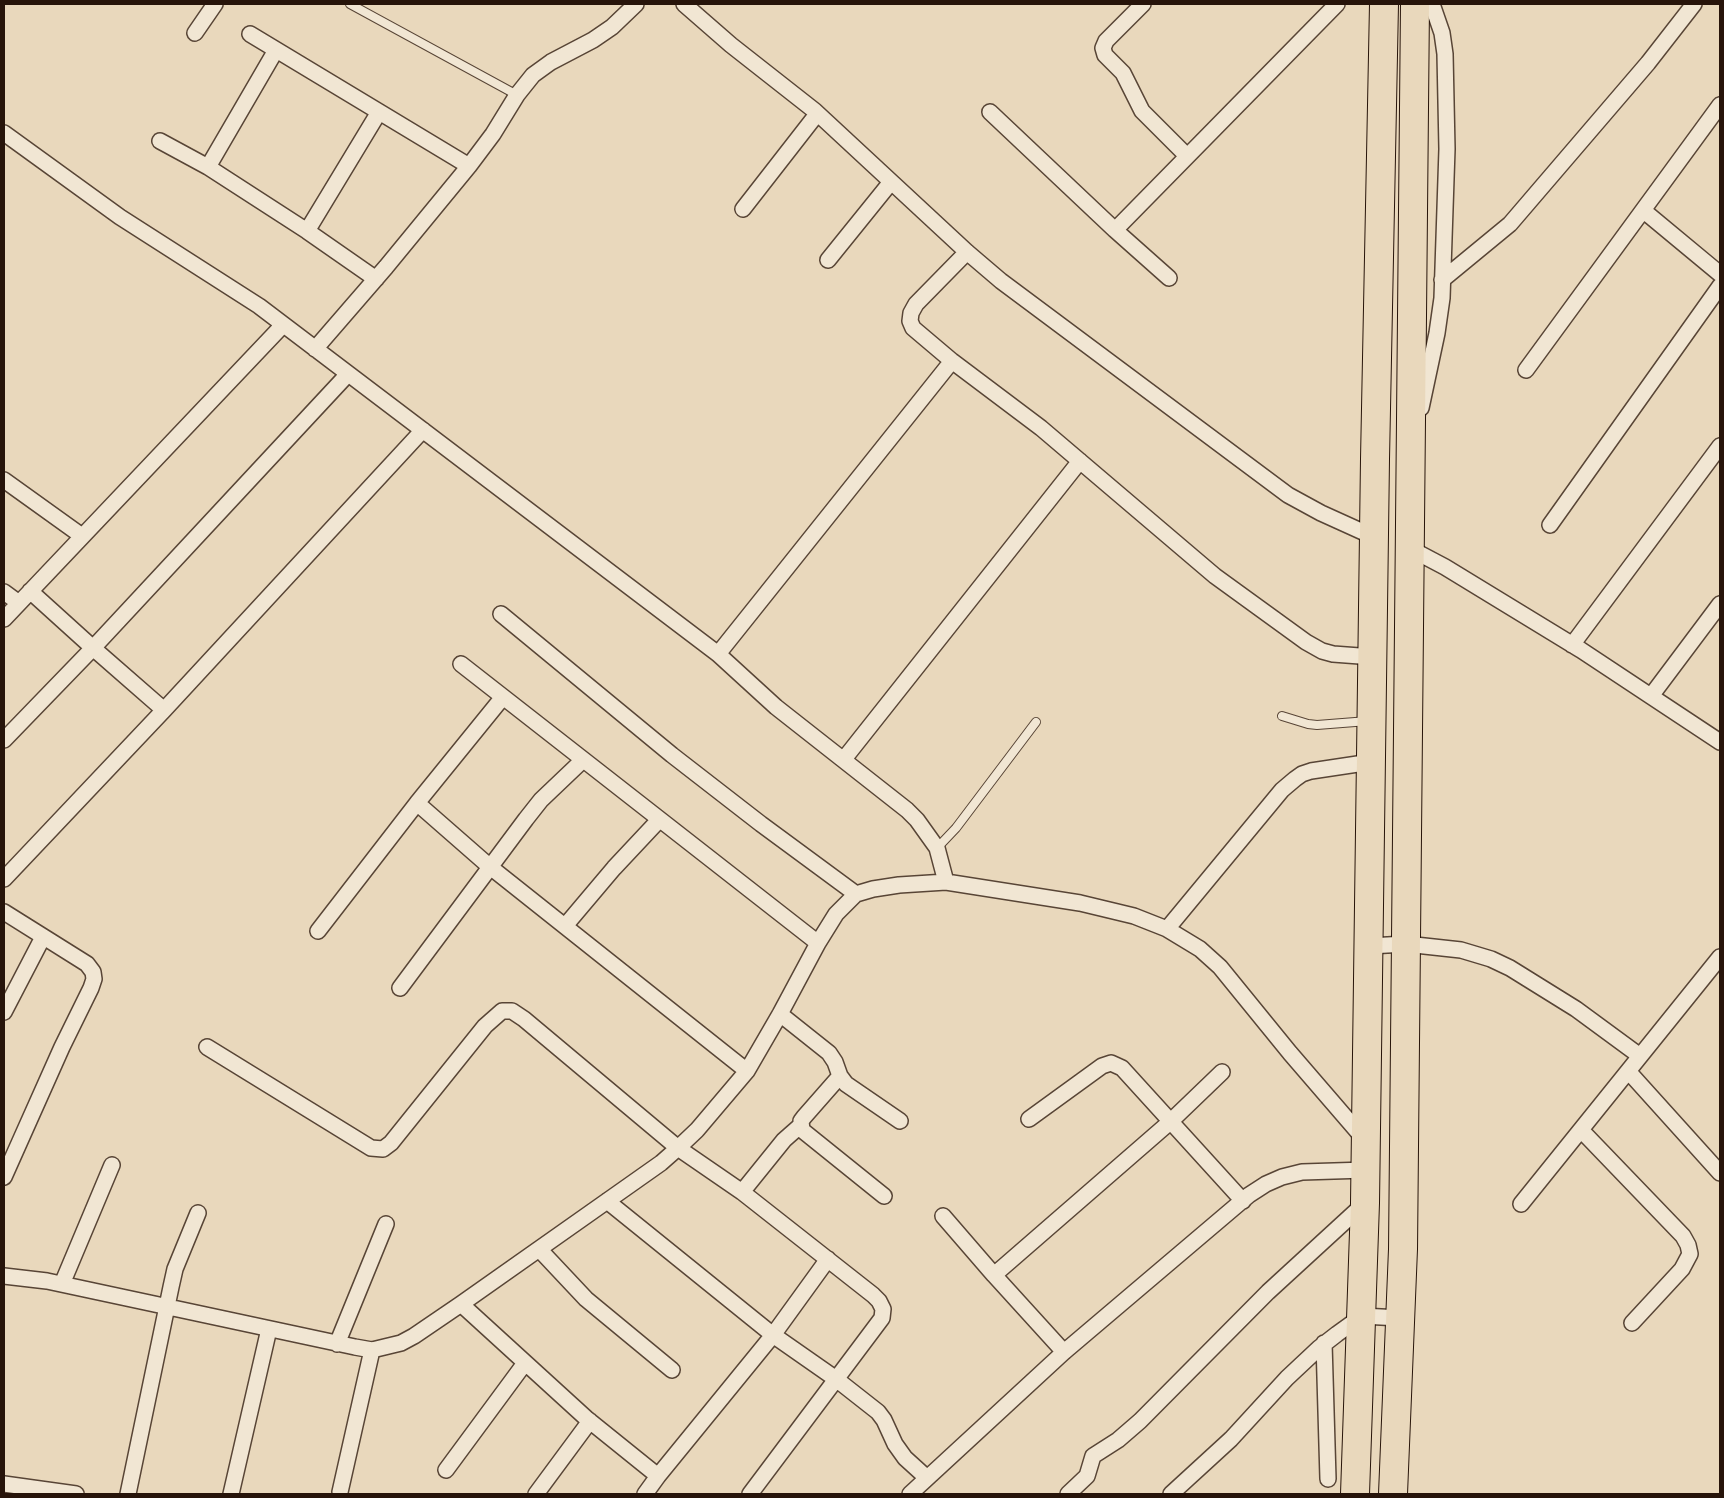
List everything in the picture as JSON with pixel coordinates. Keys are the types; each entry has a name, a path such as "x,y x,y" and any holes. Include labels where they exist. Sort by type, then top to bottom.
{"highway":[{"path":"1355,1494 1366,1170 1374,537 1384,4"},
{"path":"1393,1494 1403,1249 1415,4"}],"street":[{"path":"195,33 215,4"},
{"path":"315,349 376,279 469,166 533,75 551,62 612,27 636,4"},
{"path":"684,4 731,45 815,110 817,114 967,252 1001,281 1288,495 1321,513 1374,537"},
{"path":"1143,4 1106,41 1103,48 1105,55 1122,72 1142,111 1187,156"},
{"path":"1115,230 1337,4"},
{"path":"1410,464 1437,333 1442,298 1447,149 1445,54 1442,32 1432,4"},
{"path":"1442,280 1510,224 1648,63 1694,4"},
{"path":"250,34 469,166"},
{"path":"208,167 276,50"},
{"path":"1526,370 1720,105"},
{"path":"307,231 379,112"},
{"path":"990,112 1115,230 1169,278"},
{"path":"743,209 817,114"},
{"path":"4,133 120,217 259,306 718,654 776,707 907,810 917,820 937,848 946,882"},
{"path":"160,141 208,167 307,231 376,279"},
{"path":"828,260 891,182"},
{"path":"1644,211 1720,274"},
{"path":"967,252 916,304 911,313 910,321 913,328 952,361 1041,428 1215,576 1306,642 1322,651 1333,654 1373,657"},
{"path":"1550,525 1720,286"},
{"path":"4,619 283,325"},
{"path":"718,654 952,361"},
{"path":"4,740 348,374"},
{"path":"4,879 164,710 423,430"},
{"path":"1572,644 1720,446"},
{"path":"844,759 1080,461"},
{"path":"4,480 82,536"},
{"path":"1409,548 1445,567 1572,644 1720,742"},
{"path":"30,591 164,710"},
{"path":"4,592 19,603"},
{"path":"1652,696 1718,611"},
{"path":"501,614 680,761 856,894"},
{"path":"461,664 818,942"},
{"path":"318,931 417,803 503,697"},
{"path":"400,988 489,866 541,800 583,760"},
{"path":"1166,929 1276,798 1295,779 1311,771 1371,762"},
{"path":"417,803 489,866 747,1071"},
{"path":"565,926 614,868 659,820"},
{"path":"4,1276 62,1284 372,1350 401,1343 461,1304 661,1163 698,1130 747,1071 818,942 836,914 856,894 872,889 899,885 946,882 1080,903 1134,916 1166,929 1200,949 1220,967 1290,1053 1366,1140"},
{"path":"4,912 87,964 93,972 94,978 4,1177"},
{"path":"4,1012 43,937"},
{"path":"1369,946 1406,944 1461,950 1491,959 1510,968 1576,1010 1640,1056"},
{"path":"1521,1204 1720,957"},
{"path":"207,1047 371,1148 383,1149 391,1143 485,1026 502,1011 512,1012 524,1019 678,1148 742,1192 872,1295 879,1301 883,1309 882,1318 750,1494"},
{"path":"780,1014 829,1053 846,1084 900,1121"},
{"path":"1030,1119 1102,1066 1112,1063 1122,1068 1243,1201"},
{"path":"994,1275 1170,1122 1222,1072"},
{"path":"1628,1072 1720,1173"},
{"path":"742,1192 784,1140 801,1125 804,1117 840,1076"},
{"path":"801,1125 802,1130 806,1134 884,1196"},
{"path":"1581,1130 1683,1236 1688,1245 1690,1254 1682,1269 1632,1323"},
{"path":"62,1284 112,1165"},
{"path":"912,1494 1064,1352 1243,1201 1266,1184 1282,1176 1302,1172 1366,1170"},
{"path":"607,1201 773,1335 836,1379 878,1412 884,1420 895,1444 905,1458 927,1478"},
{"path":"1068,1494 1087,1476 1093,1456 1118,1440 1140,1421 1268,1292 1365,1203"},
{"path":"128,1494 175,1269 198,1212"},
{"path":"943,1216 1064,1352"},
{"path":"337,1344 386,1224"},
{"path":"539,1249 586,1299 672,1370"},
{"path":"645,1494 773,1335 828,1259"},
{"path":"461,1304 590,1421 658,1476"},
{"path":"1171,1494 1214,1457 1287,1378 1324,1343 1362,1316 1400,1318"},
{"path":"231,1494 269,1329"},
{"path":"1324,1343 1328,1479"},
{"path":"340,1492 372,1350"},
{"path":"446,1470 525,1363"},
{"path":"536,1494 590,1421"},
{"path":"4,1484 76,1494"}],"lane":[{"path":"350,4 517,96"},
{"path":"1282,716 1318,726 1372,721"},
{"path":"937,848 956,828 1036,722"}]}
